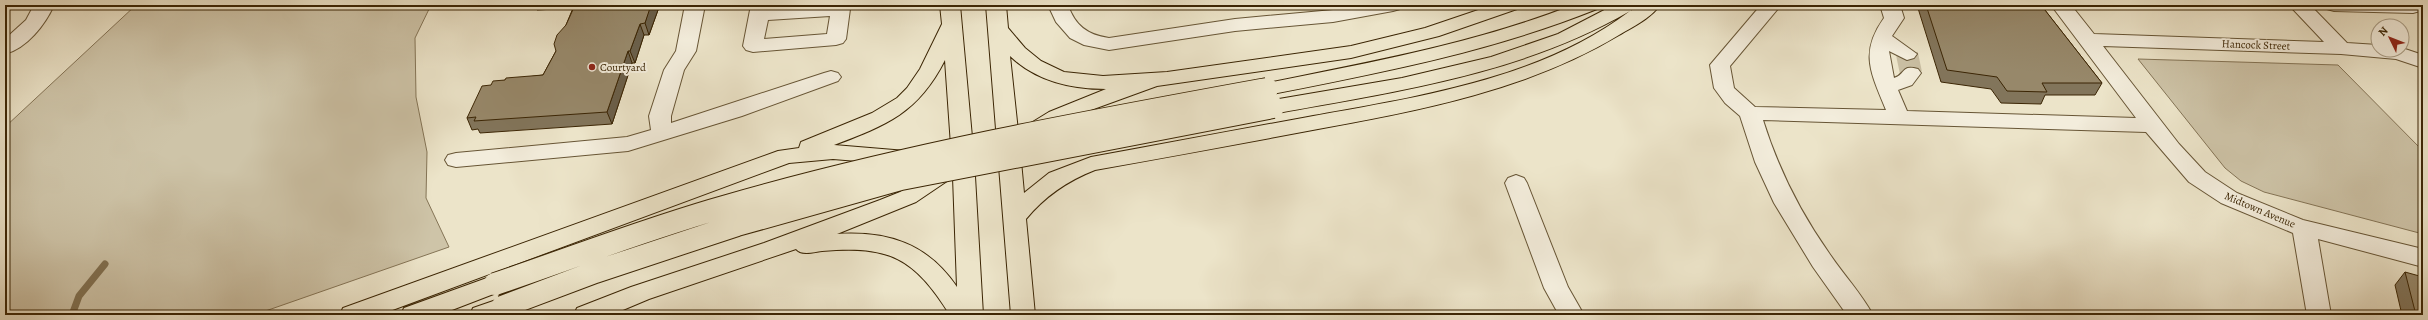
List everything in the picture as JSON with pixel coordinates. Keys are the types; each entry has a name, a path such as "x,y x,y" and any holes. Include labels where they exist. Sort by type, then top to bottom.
{"highway":[{"path":"996,5 1023,315"},
{"path":"998,28 1015,51 1030,64 1063,78 1088,81 1154,80 1351,52 1448,27 1510,5"},
{"path":"492,311 595,272 737,225 901,179 1270,98 1458,50 1550,22 1590,5"},
{"path":"413,315 495,284 726,206 895,163 1049,128 1270,98 1406,82 1528,52 1594,24 1628,5"},
{"path":"1009,147 1082,156 1122,156 1159,152 1394,108 1483,86 1525,73 1582,49 1635,17 1650,5"},
{"path":"352,315 786,156 851,130 904,102 914,93 931,66 950,15"},
{"path":"950,15 963,159 971,315"},
{"path":"786,156 833,152 901,158 963,159 1009,147 1067,110 1098,98 1154,80"},
{"path":"1014,218 1032,196 1052,181 1085,166 1122,156"},
{"path":"586,315 640,293 772,249 908,197 963,159"},
{"path":"772,249 826,242 863,242 892,247 911,254 930,270 950,294 963,315"}],"street":[{"path":"5,48 24,35 41,15 44,5"},
{"path":"662,134 660,116 674,70 686,51 692,28 695,5"},
{"path":"1058,5 1066,25 1073,32 1096,43 1109,44 1249,23 1346,14 1393,5"},
{"path":"1771,5 1720,65 1719,77 1730,98 1750,112 2152,125"},
{"path":"1890,5 1894,18 1882,38 1878,50 1880,62 1899,117"},
{"name":"Midtown Avenue","path":"2061,5 2152,125 2196,177 2229,198 2304,228 2423,258"},
{"path":"2299,5 2341,48"},
{"path":"2334,5 2416,6"},
{"path":"1882,38 1909,64 1906,81 1888,86"},
{"name":"Hancock Street","path":"2088,40 2341,48 2399,53 2423,62"},
{"path":"456,160 628,144 831,77"},
{"path":"1750,112 1766,161 1788,206 1819,259 1861,315"},
{"path":"1516,183 1556,288 1572,315"},
{"path":"2304,228 2319,315"}],"shaded area":[{"path":"136,5 431,5 415,38 416,97 427,152 426,198 449,247 254,315 5,315 5,127"},
{"path":"2138,59 2338,65 2423,151 2423,234 2264,192 2241,181 2225,168"}],"building":[{"name":"Courtyard","path":"575,5 651,5 645,23 640,24 630,51 628,51 607,112 474,121 476,117 467,118 482,86 491,85 493,81 505,80 506,78 543,75 556,51 554,44 557,35 566,25"},
{"path":"1926,5 2041,5 2102,83 2042,83 2047,92 2007,91 1997,77 1947,70"},
{"path":"2405,272 2423,277 2423,315 2416,315"}],"waterway":[{"path":"72,315 79,296 105,264"}],"tunnel":[{"path":"1907,54 1911,73"}],"place":[{"name":"Courtyard","path":"592,67"}]}
